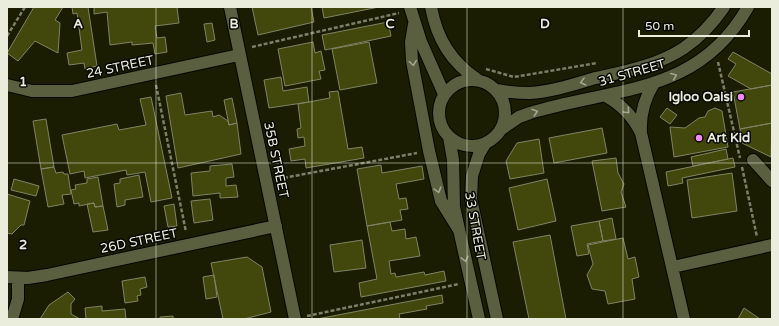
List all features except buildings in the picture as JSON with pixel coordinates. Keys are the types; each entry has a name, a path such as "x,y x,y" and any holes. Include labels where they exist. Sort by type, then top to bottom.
{"street":[{"name":"35B STREET","path":"230,7 238,52 295,319"},
{"path":"431,7 433,21 443,44 458,64 478,80 488,84 496,90 504,105 504,122 496,136 485,144 470,146 455,142 449,137 441,124 439,117 441,101 449,88 462,81 478,80"},
{"name":"31 STREET","path":"496,90 519,93 542,91 644,66 664,59 700,36 715,20 724,7"},
{"name":"31 STREET","path":"500,130 515,120 530,113 606,96 654,83 687,70 716,50 738,24 748,7"},
{"path":"411,8 414,24 444,94"},
{"path":"414,24 411,42 412,61 429,151 441,201 458,230"},
{"name":"24 STREET","path":"7,85 32,90 72,91 154,74 238,52"},
{"path":"654,83 644,102 641,117 641,133 684,319"},
{"path":"606,96 623,107 630,115 641,133"},
{"name":"33 STREET","path":"449,137 453,160 454,207 479,319"},
{"name":"33 STREET","path":"485,144 477,159 472,176 471,199 497,319"},
{"path":"753,160 772,181"},
{"name":"26D STREET","path":"13,278 47,275 276,226"},
{"path":"673,267 772,245"},
{"path":"12,319 18,299 13,278"}],"path":[{"path":"7,36 25,7"},
{"path":"238,52 411,8"},
{"path":"716,50 759,248"},
{"path":"481,66 501,74 514,77 599,62"},
{"path":"154,74 189,245"},
{"path":"266,182 429,151"},
{"path":"295,319 459,284"}],"place":[{"name":"Igloo Oaisi","path":"741,97"},
{"name":"Art Kid","path":"699,138"}]}
